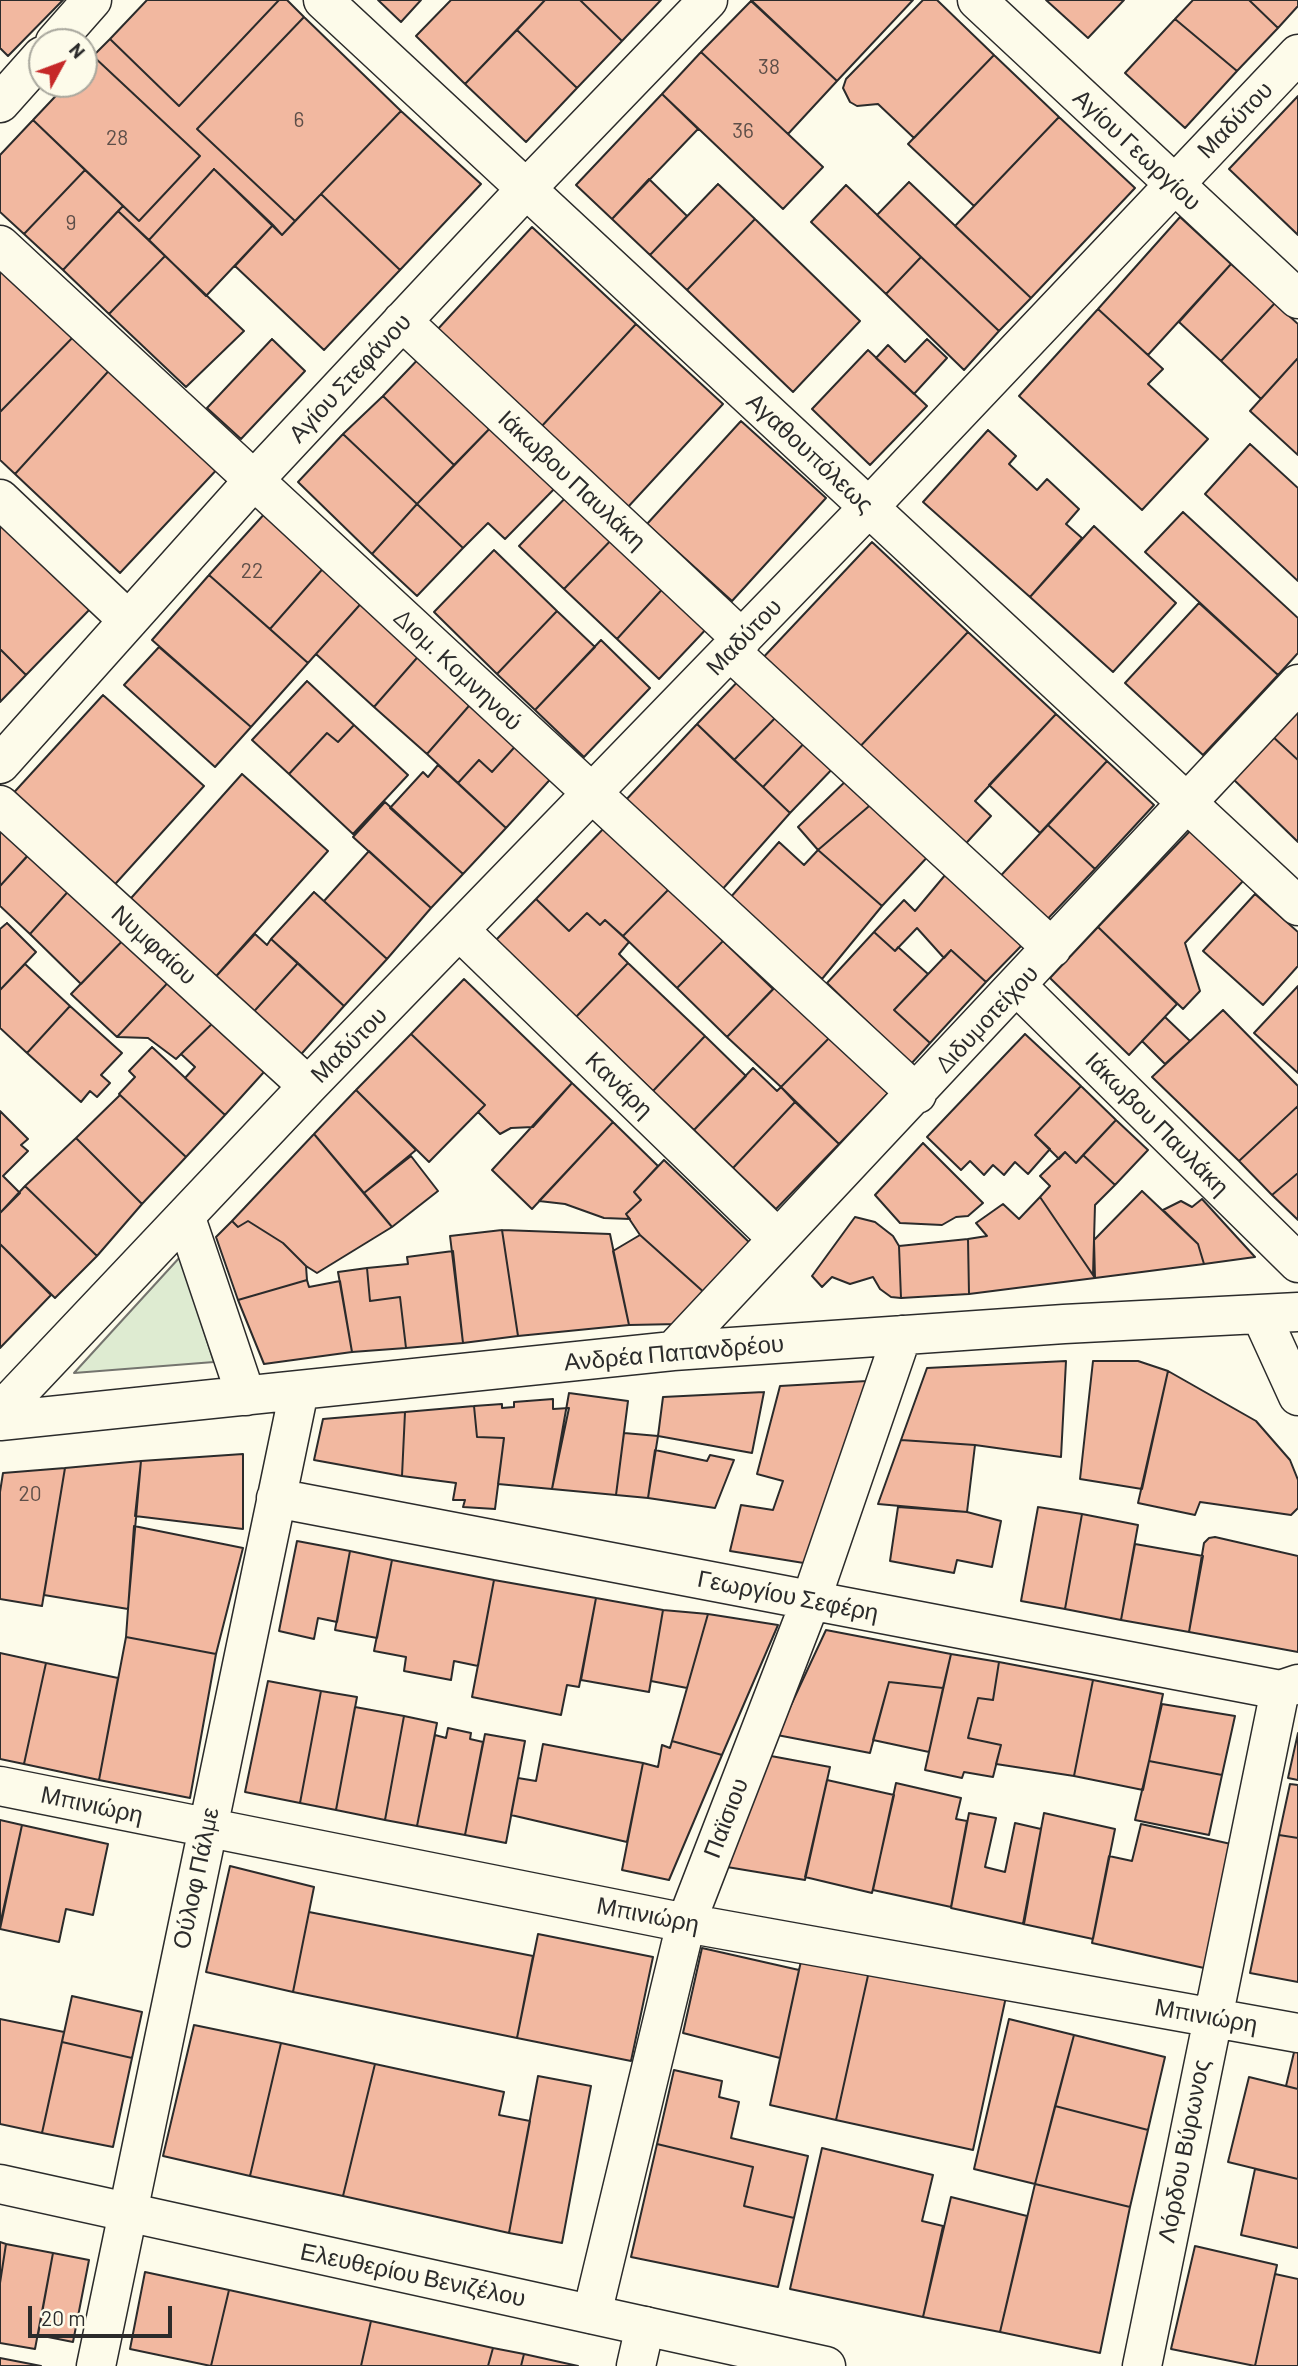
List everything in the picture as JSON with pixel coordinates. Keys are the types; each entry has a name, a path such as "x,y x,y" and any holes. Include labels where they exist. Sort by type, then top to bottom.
{"street":[{"path":"67,28 92,0"},
{"name":"Αγαθουπόλεως","path":"323,0 1298,906"},
{"name":"Αγίου Στεφάνου","path":"0,764 254,480 526,189 708,0"},
{"name":"Αγίου Γεωργίου","path":"977,0 1298,299"},
{"name":"Μαδύτου","path":"0,1412 308,1086 461,932 868,508 1298,54"},
{"path":"0,103 28,72"},
{"name":"Διομ. Κομνηνού","path":"0,245 917,1094"},
{"name":"Ιάκωβου Παυλάκη","path":"402,321 1052,948"},
{"path":"0,499 128,620"},
{"name":"Διδυμοτείχου","path":"673,1351 917,1094 1298,684"},
{"name":"Νυμφαίου","path":"0,804 308,1086"},
{"name":"Κανάρη","path":"461,932 778,1239"},
{"name":"Ιάκωβου Παυλάκη","path":"1016,985 1298,1263"},
{"path":"186,1217 246,1396"},
{"name":"Ανδρέα Παπανδρέου","path":"0,1421 673,1351 1280,1313 1298,1396"},
{"name":"Παϊσιου","path":"592,2314 686,1923 811,1600 902,1335"},
{"name":"Ούλοφ Πάλμε","path":"96,2366 126,2211 299,1391"},
{"name":"Γεωργίου Σεφέρη","path":"276,1498 811,1600 1289,1687"},
{"name":"Λόρδου Βύρωνος","path":"1142,2366 1211,2017 1289,1687"},
{"name":"Μπινιώρη","path":"0,1786 686,1923 1298,2033"},
{"name":"Ελευθερίου Βενιζέλου","path":"0,2184 826,2366"},
{"path":"636,2366 645,2326"}],"green space":[{"path":"180,1257 214,1362 74,1373"}],"building":[{"path":"0,0 63,0 36,28 28,28 28,36 8,56 0,48"},
{"path":"147,0 279,0 179,106 110,39"},
{"path":"279,0 287,0 304,17 197,129 295,221 282,235 214,169 149,240 118,211 123,206 139,221 200,156 98,61 98,51 110,39 179,106"},
{"path":"378,0 421,0 401,22"},
{"path":"451,0 545,0 465,84 416,36"},
{"path":"545,0 580,0 622,41 577,88 517,30"},
{"path":"580,0 661,0 622,41"},
{"path":"751,0 913,0 837,81"},
{"path":"923,0 937,0 994,55 914,138 878,104 857,106 850,102 843,88 846,79"},
{"path":"1046,0 1124,0 1088,38"},
{"path":"1193,0 1249,0 1278,28 1237,71 1175,19"},
{"path":"1249,0 1298,0 1298,6 1278,28"},
{"path":"751,1 837,81 788,134 701,52"},
{"path":"304,17 401,111 295,221 197,129"},
{"path":"1175,19 1237,71 1185,128 1125,73"},
{"path":"517,30 577,88 526,142 465,84"},
{"path":"701,52 823,167 783,209 662,94"},
{"path":"994,55 1059,117 974,206 908,144"},
{"path":"98,61 200,156 139,221 33,120 54,98 98,98"},
{"path":"662,94 698,129 612,219 576,185"},
{"path":"1298,96 1298,235 1229,169"},
{"path":"401,111 481,184 400,270 321,194"},
{"path":"1059,117 1135,188 1031,298 955,226"},
{"path":"33,120 85,170 24,234 0,212 0,155"},
{"path":"214,169 273,225 206,296 149,240"},
{"path":"85,170 123,206 63,270 24,234"},
{"path":"649,179 687,216 650,255 612,219"},
{"path":"909,182 1031,298 999,331 877,215"},
{"path":"718,184 755,219 687,290 650,255"},
{"path":"846,185 921,257 886,294 811,222"},
{"path":"321,194 400,270 324,350 235,266 273,225 282,235"},
{"path":"118,211 165,256 109,314 63,270"},
{"path":"1180,217 1231,264 1148,355 1098,309"},
{"path":"755,219 860,321 793,392 687,290"},
{"path":"532,227 636,324 541,427 437,330"},
{"path":"165,256 244,331 186,387 109,314"},
{"path":"0,257 79,331 0,412"},
{"path":"921,257 999,331 964,370 886,294"},
{"path":"1231,264 1275,303 1221,361 1179,322"},
{"path":"1275,303 1298,324 1298,358 1261,399 1221,361"},
{"path":"1098,309 1163,369 1148,384 1208,439 1142,510 1019,396"},
{"path":"636,324 723,404 628,507 541,427"},
{"path":"79,331 115,364 15,474 0,460 0,412"},
{"path":"272,339 305,371 241,439 207,408"},
{"path":"927,339 947,358 914,394 876,358 888,345 905,362"},
{"path":"868,350 927,406 870,465 812,409"},
{"path":"425,352 497,421 454,465 383,396"},
{"path":"1298,358 1298,455 1250,411"},
{"path":"115,364 222,464 120,573 15,474"},
{"path":"383,396 454,465 417,504 343,434"},
{"path":"497,421 561,482 505,539 488,523 463,548 417,504"},
{"path":"741,421 826,498 732,601 647,524"},
{"path":"988,430 1016,456 1009,464 1037,490 1047,479 1079,509 1066,524 1082,538 1030,597 923,502"},
{"path":"343,434 417,504 372,554 298,482"},
{"path":"1250,444 1298,488 1298,581 1205,494"},
{"path":"571,492 616,535 564,589 519,546"},
{"path":"417,504 463,548 417,596 372,554"},
{"path":"267,511 327,564 270,629 209,575"},
{"path":"1183,512 1298,618 1298,653 1278,675 1145,552"},
{"path":"0,517 92,607 26,675 0,649"},
{"path":"1094,526 1176,603 1113,672 1030,597"},
{"path":"616,535 667,584 617,639 564,589"},
{"path":"872,542 968,632 854,753 758,663"},
{"path":"494,550 557,611 497,674 434,612"},
{"path":"327,564 365,599 308,663 270,629"},
{"path":"209,575 308,663 251,727 152,640"},
{"path":"667,584 710,625 659,679 617,639"},
{"path":"365,599 423,651 374,707 316,654"},
{"path":"1199,603 1278,675 1203,755 1125,683"},
{"path":"557,611 595,647 535,710 497,674"},
{"path":"968,632 1056,714 975,801 991,816 959,851 854,753"},
{"path":"601,640 650,688 584,757 535,710"},
{"path":"159,647 251,727 215,767 124,685"},
{"path":"0,649 26,675 0,702"},
{"path":"423,651 475,699 427,754 374,707"},
{"path":"744,675 782,711 734,760 697,724"},
{"path":"307,681 354,725 338,742 327,733 289,774 252,740"},
{"path":"103,695 204,786 108,892 8,799"},
{"path":"475,699 521,740 492,772 479,760 458,783 427,754"},
{"path":"1298,708 1298,760 1271,735"},
{"path":"782,711 809,738 763,787 734,760"},
{"path":"1056,714 1107,761 1040,833 989,785"},
{"path":"697,724 790,813 720,892 624,802"},
{"path":"354,725 408,775 353,834 289,774 327,733 338,742"},
{"path":"1271,735 1298,760 1298,842 1230,776"},
{"path":"809,738 837,764 790,813 763,787"},
{"path":"521,740 556,773 506,828 458,783 479,760 492,772"},
{"path":"1107,761 1154,805 1095,869 1048,825"},
{"path":"438,765 506,828 463,874 390,808 423,772 428,777"},
{"path":"242,774 328,851 210,983 124,906"},
{"path":"850,777 875,801 818,850 798,827"},
{"path":"875,801 932,852 882,906 818,850"},
{"path":"385,802 463,874 431,908 353,837"},
{"path":"0,811 29,854 0,886"},
{"path":"1048,825 1095,869 1040,927 993,884"},
{"path":"605,827 669,889 623,936 605,920 600,925 587,913 569,931 536,899"},
{"path":"1190,831 1243,881 1185,943 1200,991 1183,1009 1098,927"},
{"path":"779,842 804,865 818,850 882,906 822,979 730,898"},
{"path":"33,850 73,886 30,934 0,906 0,886"},
{"path":"369,851 431,908 387,959 324,901"},
{"path":"951,868 1025,942 986,982 951,950 944,958 917,928 895,951 874,932 904,900 915,911"},
{"path":"73,886 127,936 81,984 30,934"},
{"path":"669,889 723,941 677,988 623,936"},
{"path":"314,892 387,959 344,1006 271,939"},
{"path":"1255,894 1298,932 1298,966 1263,1005 1203,951"},
{"path":"536,899 569,931 587,913 600,925 605,920 629,942 619,954 628,963 576,1017 496,940"},
{"path":"7,923 36,952 0,990 0,929"},
{"path":"1098,927 1177,1004 1129,1055 1050,978"},
{"path":"874,932 895,951 898,947 928,974 894,1010 930,1043 911,1064 827,983"},
{"path":"255,934 267,945 271,939 298,963 248,1018 210,983"},
{"path":"127,936 176,974 117,1037 71,994"},
{"path":"723,941 773,989 727,1037 677,988"},
{"path":"951,950 986,982 930,1043 894,1010"},
{"path":"298,963 344,1006 296,1060 248,1018"},
{"path":"628,963 705,1036 653,1091 576,1017"},
{"path":"25,964 70,1006 27,1053 0,1028 0,990"},
{"path":"176,974 221,1015 176,1059 148,1038 117,1037"},
{"path":"464,979 572,1083 533,1127 511,1128 500,1134 478,1112 485,1105 411,1034"},
{"path":"783,979 837,1030 781,1087 727,1037"},
{"path":"1298,986 1298,1073 1254,1033"},
{"path":"70,1006 122,1053 101,1075 110,1083 97,1097 90,1091 81,1102 27,1053"},
{"path":"1223,1010 1298,1086 1298,1106 1239,1161 1152,1077"},
{"path":"221,1015 273,1062 225,1115 185,1078 195,1067 181,1054"},
{"path":"1165,1017 1190,1041 1165,1064 1142,1041"},
{"path":"837,1030 895,1086 839,1144 781,1087"},
{"path":"411,1034 485,1105 429,1162 356,1090"},
{"path":"1025,1034 1081,1086 1035,1135 1050,1149 1028,1174 1015,1162 1004,1175 993,1165 984,1175 970,1161 961,1170 927,1137"},
{"path":"705,1036 746,1076 694,1130 653,1091"},
{"path":"152,1047 225,1115 186,1157 119,1094 135,1077 129,1071"},
{"path":"753,1068 777,1091 781,1087 795,1102 733,1168 694,1130"},
{"path":"572,1083 613,1122 532,1209 492,1170"},
{"path":"1081,1086 1116,1120 1076,1163 1065,1152 1059,1159 1035,1135"},
{"path":"356,1090 416,1150 364,1193 314,1134"},
{"path":"120,1095 186,1157 142,1204 76,1138"},
{"path":"795,1102 839,1144 776,1209 733,1168"},
{"path":"1298,1106 1298,1173 1272,1195 1239,1161"},
{"path":"0,1111 28,1139 21,1145 28,1151 3,1176 20,1193 0,1213"},
{"path":"1116,1120 1148,1150 1115,1185 1083,1155"},
{"path":"613,1122 658,1166 634,1192 641,1200 626,1214 630,1219 604,1218 565,1204 539,1201"},
{"path":"314,1134 392,1227 317,1273 283,1243 248,1221 238,1227 232,1221"},
{"path":"76,1138 142,1204 97,1256 25,1186"},
{"path":"923,1143 983,1203 968,1216 956,1217 942,1225 900,1223 875,1195"},
{"path":"1065,1152 1076,1163 1083,1155 1115,1185 1095,1205 1093,1275 1040,1197 1050,1186 1040,1176"},
{"path":"411,1156 438,1191 392,1227 364,1193"},
{"path":"664,1160 753,1246 707,1295 640,1235 626,1214 641,1200 634,1192"},
{"path":"1298,1173 1298,1220 1272,1195"},
{"path":"25,1186 97,1256 55,1298 0,1244 0,1213"},
{"path":"1142,1191 1198,1244 1204,1264 1095,1278 1094,1240"},
{"path":"1040,1197 1095,1278 969,1294 968,1239 987,1236 976,1223 1003,1204 1019,1219"},
{"path":"1202,1199 1255,1257 1204,1264 1198,1244 1163,1210 1181,1201 1192,1207"},
{"path":"855,1217 875,1222 893,1236 899,1246 901,1298 891,1297 880,1289 873,1277 850,1284 832,1277 822,1287 812,1276"},
{"path":"232,1221 238,1227 248,1221 283,1243 306,1266 307,1280 238,1300 216,1237"},
{"path":"502,1230 518,1336 463,1343 450,1236"},
{"path":"502,1230 610,1234 629,1325 518,1336"},
{"path":"640,1235 707,1295 679,1324 629,1325 613,1251"},
{"path":"968,1239 969,1294 901,1298 899,1246"},
{"path":"0,1244 51,1295 0,1348"},
{"path":"453,1251 463,1343 406,1348 400,1297 370,1301 367,1268 408,1264 407,1257"},
{"path":"367,1268 370,1301 400,1297 406,1348 352,1352 338,1272"},
{"path":"307,1280 309,1287 340,1281 352,1352 264,1364 238,1300"},
{"path":"1066,1361 1061,1457 975,1445 901,1440 927,1368"},
{"path":"1093,1361 1138,1361 1168,1371 1142,1489 1080,1479"},
{"path":"1168,1371 1256,1421 1290,1460 1298,1480 1298,1508 1291,1515 1200,1502 1195,1515 1138,1503"},
{"path":"867,1381 816,1565 730,1551 741,1505 773,1510 783,1481 757,1474 780,1386"},
{"path":"764,1392 752,1453 658,1436 663,1397"},
{"path":"569,1393 628,1401 616,1495 552,1489"},
{"path":"553,1399 553,1409 569,1408 552,1489 498,1484 504,1438 477,1437 474,1406 502,1404 502,1408 514,1407 514,1402"},
{"path":"474,1406 477,1437 504,1438 495,1509 463,1507 465,1500 453,1500 456,1483 402,1476 405,1412"},
{"path":"405,1412 402,1476 314,1460 323,1419"},
{"path":"624,1433 658,1436 648,1498 616,1495"},
{"path":"901,1440 975,1445 967,1512 878,1504"},
{"path":"655,1450 707,1461 710,1455 734,1460 715,1508 648,1498"},
{"path":"243,1454 243,1529 135,1516 141,1461"},
{"path":"141,1461 128,1609 44,1595 65,1468"},
{"path":"65,1468 42,1606 0,1599 0,1492 3,1473"},
{"path":"898,1507 967,1512 1001,1521 992,1567 957,1560 954,1573 890,1561"},
{"path":"1038,1507 1082,1514 1065,1609 1021,1601"},
{"path":"1082,1514 1138,1525 1121,1620 1065,1609"},
{"path":"134,1526 243,1548 216,1654 126,1637"},
{"path":"1215,1537 1298,1556 1298,1652 1189,1632 1204,1543"},
{"path":"297,1541 350,1551 337,1622 318,1618 314,1639 279,1631"},
{"path":"1135,1544 1203,1556 1189,1632 1121,1620"},
{"path":"350,1551 392,1560 377,1638 335,1630"},
{"path":"392,1560 494,1580 478,1666 454,1661 451,1680 404,1671 406,1657 374,1651"},
{"path":"494,1580 596,1598 579,1687 567,1685 561,1715 472,1697"},
{"path":"596,1598 663,1610 649,1692 581,1680"},
{"path":"663,1610 708,1614 687,1688 651,1681"},
{"path":"708,1614 778,1625 722,1755 672,1741"},
{"path":"826,1630 951,1654 943,1688 889,1682 870,1753 777,1735"},
{"path":"126,1637 216,1654 190,1798 99,1780"},
{"path":"0,1653 46,1663 24,1764 0,1759"},
{"path":"951,1654 999,1662 993,1700 978,1698 968,1738 1001,1745 993,1777 964,1772 962,1778 925,1770"},
{"path":"999,1662 1093,1680 1074,1776 996,1764 1001,1745 968,1738 978,1698 993,1700"},
{"path":"46,1663 118,1678 99,1780 24,1764"},
{"path":"1093,1680 1163,1694 1143,1790 1074,1776"},
{"path":"268,1681 321,1691 300,1803 245,1792"},
{"path":"889,1682 943,1688 929,1752 873,1740"},
{"path":"321,1691 357,1697 336,1810 300,1803"},
{"path":"1162,1704 1235,1716 1222,1775 1149,1761"},
{"path":"355,1707 404,1716 385,1820 336,1810"},
{"path":"404,1716 437,1723 417,1826 385,1820"},
{"path":"448,1728 471,1733 470,1739 483,1742 465,1835 417,1826 435,1735 446,1738"},
{"path":"1298,1733 1298,1780 1288,1778"},
{"path":"485,1734 525,1741 506,1843 465,1835"},
{"path":"672,1741 722,1755 669,1880 622,1870 643,1763 658,1767 662,1745 670,1748"},
{"path":"543,1744 643,1763 627,1842 511,1815 518,1778 536,1781"},
{"path":"771,1756 830,1767 805,1880 721,1866"},
{"path":"1149,1761 1222,1775 1209,1835 1135,1820"},
{"path":"827,1780 894,1795 872,1893 805,1877"},
{"path":"896,1783 961,1798 956,1819 967,1821 951,1907 873,1890"},
{"path":"1290,1784 1298,1785 1298,1838 1279,1835"},
{"path":"969,1813 996,1818 985,1867 1005,1872 1015,1823 1041,1829 1024,1924 951,1908"},
{"path":"1044,1813 1115,1829 1093,1939 1023,1924"},
{"path":"0,1820 22,1825 0,1925"},
{"path":"1141,1824 1231,1844 1204,1968 1092,1943 1109,1856 1132,1861"},
{"path":"22,1825 108,1844 93,1915 66,1909 59,1942 0,1929"},
{"path":"1279,1835 1298,1838 1298,1982 1250,1973"},
{"path":"230,1866 314,1887 293,1992 206,1972"},
{"path":"309,1912 533,1956 517,2038 293,1992"},
{"path":"538,1934 653,1957 631,2061 517,2038"},
{"path":"804,1947 871,1962 836,2120 770,2105"},
{"path":"702,1948 799,1970 780,2058 683,2033"},
{"path":"871,1962 1007,1992 973,2150 836,2120"},
{"path":"72,1996 142,2012 132,2058 62,2042"},
{"path":"0,2019 64,2032 42,2133 0,2124"},
{"path":"1009,2019 1074,2035 1035,2184 974,2169"},
{"path":"194,2025 281,2043 250,2176 163,2156"},
{"path":"1074,2035 1165,2057 1148,2130 1055,2106"},
{"path":"62,2042 132,2058 113,2147 42,2133"},
{"path":"281,2043 375,2064 343,2196 250,2176"},
{"path":"1296,2044 1298,2045 1298,2089 1286,2086"},
{"path":"375,2064 504,2092 499,2115 530,2121 509,2233 343,2196"},
{"path":"674,2070 722,2081 719,2097 739,2102 731,2138 808,2156 794,2218 744,2206 753,2167 657,2144"},
{"path":"538,2076 591,2086 562,2243 509,2233"},
{"path":"1249,2077 1298,2089 1298,2179 1228,2162"},
{"path":"1055,2106 1148,2130 1130,2207 1035,2184"},
{"path":"657,2144 753,2167 744,2206 794,2218 778,2287 631,2257"},
{"path":"822,2148 933,2175 922,2221 943,2226 923,2317 790,2289"},
{"path":"1255,2169 1298,2179 1298,2248 1241,2235"},
{"path":"1035,2184 1130,2207 1100,2353 1000,2332"},
{"path":"951,2197 1027,2216 1000,2332 923,2317"},
{"path":"0,2242 6,2244 0,2283"},
{"path":"6,2244 53,2253 35,2349 0,2343 0,2283"},
{"path":"1195,2246 1277,2265 1255,2366 1171,2349"},
{"path":"53,2253 89,2260 73,2342 38,2335"},
{"path":"145,2272 229,2290 211,2366 130,2349"},
{"path":"1275,2274 1298,2279 1298,2366 1255,2366"},
{"path":"229,2290 371,2321 361,2366 211,2366"},
{"path":"371,2321 493,2348 488,2366 361,2366"},
{"path":"493,2348 524,2354 521,2366 488,2366"},
{"path":"524,2354 578,2366 521,2366"},
{"path":"0,2358 31,2364 41,2366 0,2366"}]}
